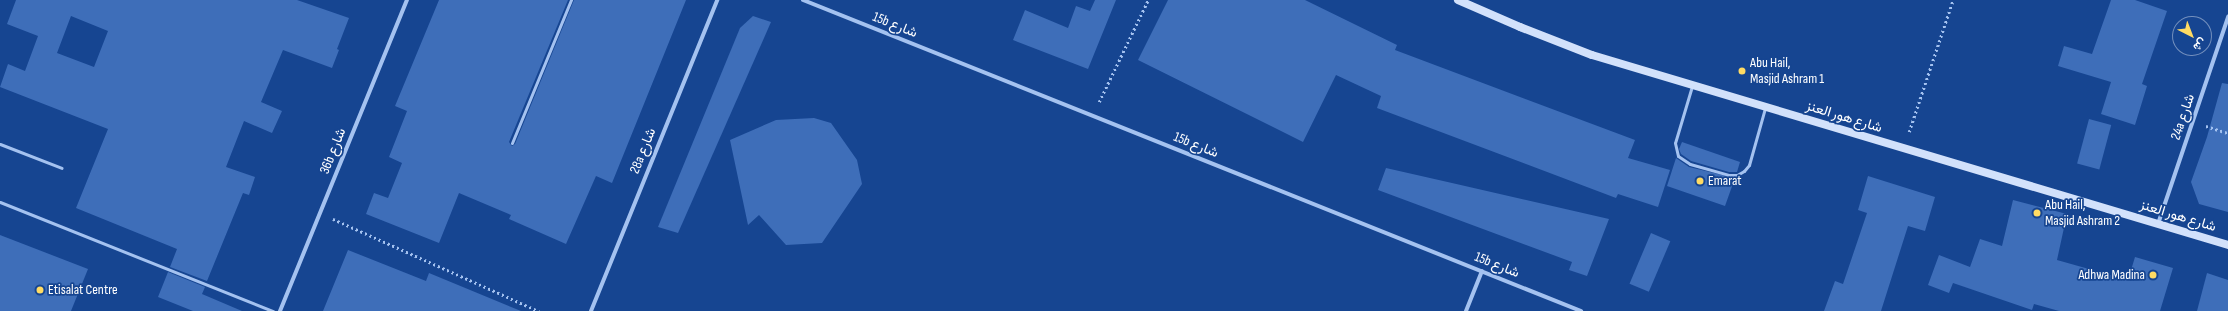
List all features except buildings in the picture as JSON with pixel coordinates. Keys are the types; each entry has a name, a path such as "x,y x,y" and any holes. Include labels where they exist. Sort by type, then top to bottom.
{"street":[{"name":"36b شارع","path":"280,311 407,0"},
{"name":"28a شارع","path":"591,311 717,0"},
{"name":"15b شارع","path":"803,0 1581,311"},
{"name":"شارع هور العنز","path":"1458,0 1520,27 1592,55 2228,245"},
{"name":"24a شارع","path":"2158,224 2192,122 2226,30 2228,17"},
{"path":"1466,311 1482,271"}],"lane":[{"path":"512,143 571,0"},
{"path":"1692,85 1675,143 1678,156 1690,164 1729,175 1737,175 1744,171 1749,165 1766,107"},
{"path":"0,144 62,168"},
{"path":"0,202 273,311"}],"path":[{"path":"1093,116 1148,0"},
{"path":"1904,148 1953,0"},
{"path":"2192,122 2228,133"},
{"path":"320,213 539,311"}],"place":[{"name":"Abu Hail, Masjid Ashram 1","path":"1742,71"},
{"name":"Emarat","path":"1700,181"},
{"name":"Abu Hail, Masjid Ashram 2","path":"2037,213"},
{"name":"Adhwa Madina","path":"2153,275"},
{"name":"Etisalat Centre","path":"40,290"}]}
